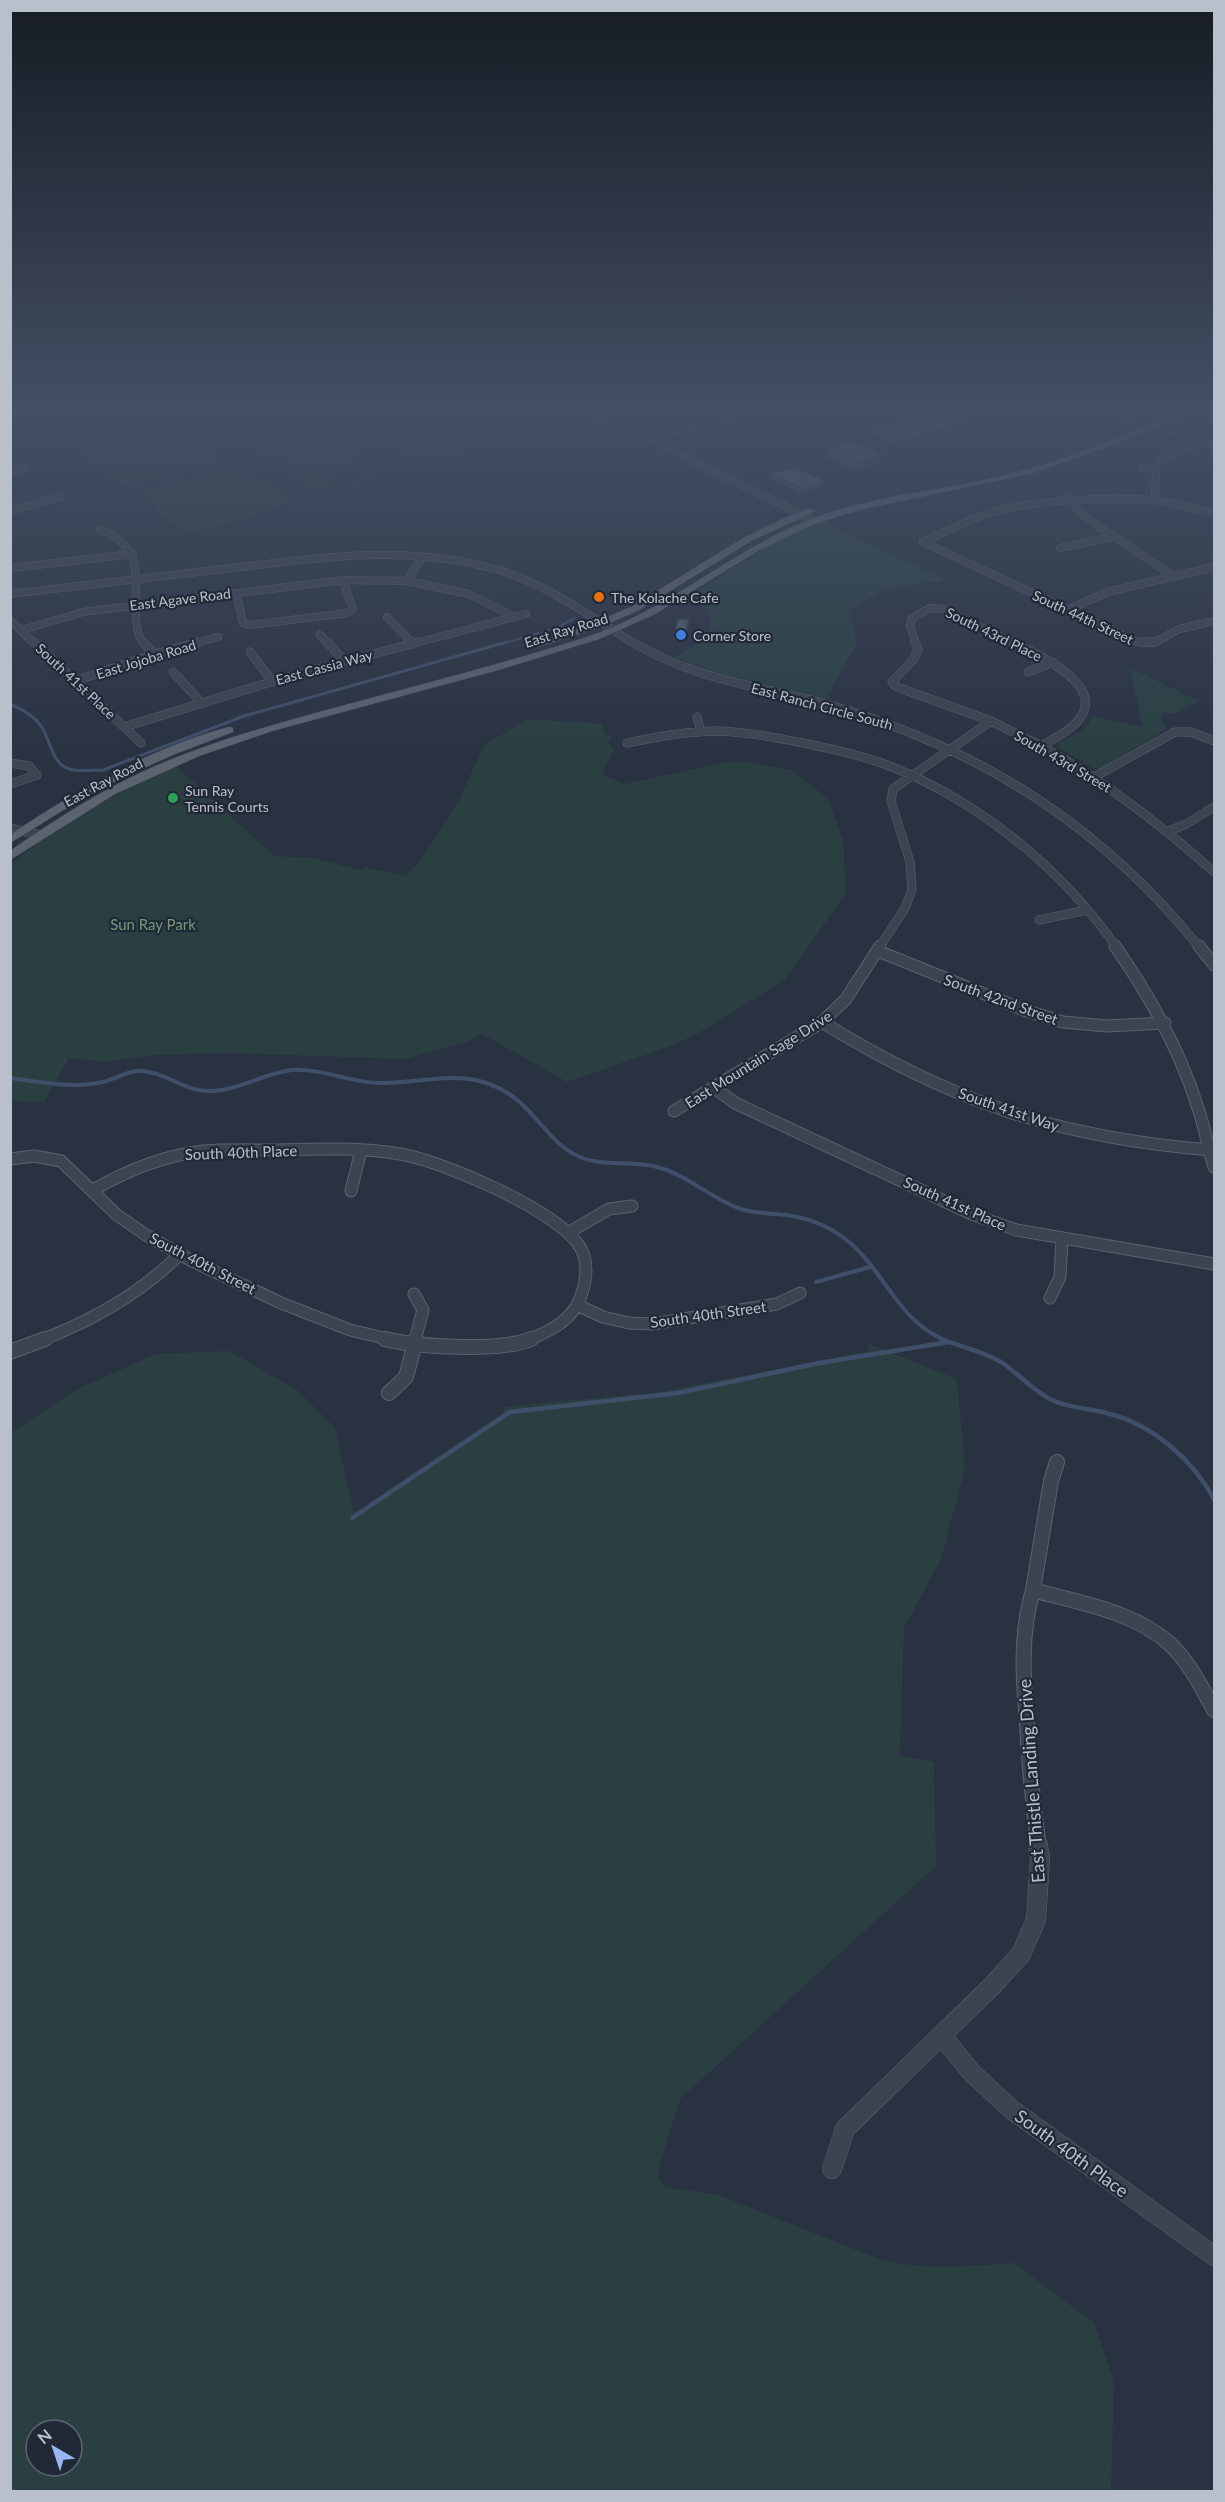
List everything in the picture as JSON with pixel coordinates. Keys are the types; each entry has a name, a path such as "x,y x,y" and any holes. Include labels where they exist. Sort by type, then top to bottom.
{"main road":[{"name":"East Ray Road","path":"10,840 102,783 189,744 240,726 569,646 608,627 758,533 777,525"},
{"name":"East Ray Road","path":"525,648 608,627 664,608 772,539 803,525"},
{"name":"East Ray Road","path":"10,857 40,835 113,791 189,756 249,734 430,679 475,662"}],"street":[{"name":"South 44th Street","path":"965,525 923,542 1146,644 1154,643 1179,629 1215,621"},
{"path":"1096,525 1173,576"},
{"path":"100,529 112,534 133,554 138,635 144,645 155,654"},
{"path":"1060,548 1113,537"},
{"path":"10,568 133,554"},
{"name":"East Ranch Circle South","path":"10,594 332,556 372,554 423,556 471,563 525,580 655,655 686,669 877,719 952,747 1022,785 1088,832 1159,898 1215,965"},
{"path":"407,581 423,556"},
{"path":"1068,610 1107,592 1215,567"},
{"path":"236,592 243,623 250,625 348,612 353,609 343,580"},
{"name":"East Agave Road","path":"22,630 84,612 343,580 407,581 469,594 515,617"},
{"name":"South 43rd Place","path":"892,682 913,660 918,650 910,626 912,618 935,607 951,612 1053,662 1065,670 1082,690 1086,701 1084,712 1072,729 1041,746"},
{"name":"East Cassia Way","path":"124,727 200,701 526,614"},
{"path":"387,617 413,644"},
{"name":"South 41st Place","path":"10,620 141,743"},
{"path":"320,635 345,662"},
{"name":"East Jojoba Road","path":"75,681 155,654 218,637"},
{"path":"250,652 272,681"},
{"name":"South 43rd Place","path":"1028,672 1053,662"},
{"path":"173,672 200,701"},
{"name":"South 43rd Street","path":"892,682 897,687 991,722 1041,746 1094,777 1169,831 1215,872"},
{"path":"697,717 701,732"},
{"name":"East Mountain Sage Drive","path":"674,1111 822,1022 846,999 905,908 912,890 910,862 891,801 893,789 910,775 991,722"},
{"path":"1094,777 1183,730 1194,731 1215,741"},
{"path":"627,742 701,732 748,733 863,757 910,775 953,798 1003,831 1049,871 1087,910 1132,967 1165,1023 1189,1079 1215,1167"},
{"path":"10,763 29,766 37,775 10,784"},
{"path":"1169,831 1215,807"},
{"path":"10,820 17,821 25,830"},
{"path":"10,828 40,835"},
{"path":"1040,920 1087,910"},
{"name":"South 42nd Street","path":"878,951 1053,1020 1094,1026 1165,1023"},
{"name":"South 41st Way","path":"822,1022 879,1057 964,1095 1019,1116 1100,1137 1141,1144 1211,1150"},
{"name":"South 41st Place","path":"713,1087 735,1102 974,1215 1016,1230 1215,1264"},
{"path":"351,1191 361,1150"},
{"name":"South 40th Place","path":"93,1190 134,1168 172,1155 206,1151 361,1150 405,1155 455,1170 551,1220 568,1233 579,1246 584,1264 583,1294 577,1305"},
{"name":"South 40th Street","path":"10,1159 34,1156 62,1161 117,1215 180,1254 307,1315 350,1330 414,1343 493,1346 524,1342 551,1330 571,1315 577,1305 603,1317 630,1323 652,1324 777,1304 800,1293"},
{"path":"568,1233 609,1209 632,1206"},
{"path":"1050,1298 1058,1288 1061,1275 1062,1239"},
{"path":"10,1352 85,1323 117,1306 159,1275 180,1254"},
{"path":"389,1393 406,1377 423,1310 414,1294"},
{"name":"East Thistle Landing Drive","path":"832,2169 846,2129 942,2037 1021,1954 1036,1920 1040,1858 1031,1787 1022,1656 1028,1606 1033,1590 1051,1481 1057,1462"},
{"path":"1033,1590 1149,1627 1172,1646 1215,1710"},
{"name":"South 40th Place","path":"942,2037 972,2073 1011,2109 1215,2256"}],"green space":[{"path":"177,525 222,525 197,530"},
{"path":"814,525 830,525 945,580 885,589 849,610 857,643 826,699 712,671 674,657 703,639 710,627 705,608 686,599 767,546"},
{"path":"1130,668 1199,701 1177,713 1163,713 1161,719 1166,727 1163,731 1100,769 1093,768 1056,746 1087,726 1092,716 1142,727"},
{"name":"Sun Ray Park","path":"528,719 602,724 605,734 611,737 608,742 614,750 602,774 624,784 727,762 748,762 792,770 828,799 843,840 846,893 785,980 697,1034 671,1046 567,1082 482,1034 466,1042 405,1059 224,1053 153,1055 106,1062 69,1058 44,1102 22,1102 11,1099 11,864 30,849 90,810 176,766 274,856 313,858 361,870 364,867 405,876 420,861 459,800 484,745"},
{"path":"867,1343 957,1379 965,1468 941,1559 904,1628 900,1756 934,1762 936,1866 680,2099 657,2175 665,2187 718,2195 879,2259 929,2266 1014,2263 1094,2323 1114,2381 1111,2491 11,2491 11,1433 76,1390 155,1354 229,1351 297,1390 335,1428 354,1513 504,1412 504,1407 660,1392 870,1351"}],"building":[{"path":"678,619 689,619 686,631 675,630"}],"waterway":[{"path":"501,644 554,629 575,618"},
{"path":"10,704 38,722 58,762 63,766 77,770 103,770 244,716 507,642"},
{"path":"10,1078 76,1085 103,1082 138,1071 155,1074 198,1090 207,1091 229,1089 292,1070 314,1071 369,1082 393,1083 457,1078 483,1082 514,1097 556,1140 567,1150 580,1157 599,1162 657,1167 741,1209 795,1216 831,1230 858,1250 902,1307 915,1320 945,1340"},
{"path":"816,1282 870,1267"},
{"path":"941,1339 994,1358 1052,1400 1110,1414 1141,1426 1156,1435 1183,1458 1214,1499"},
{"path":"352,1518 510,1412 678,1393 819,1363 949,1342"}],"place":[{"name":"The Kolache Cafe","path":"599,597"},
{"name":"Corner Store","path":"681,635"},
{"name":"Sun Ray Tennis Courts","path":"173,798"}]}
